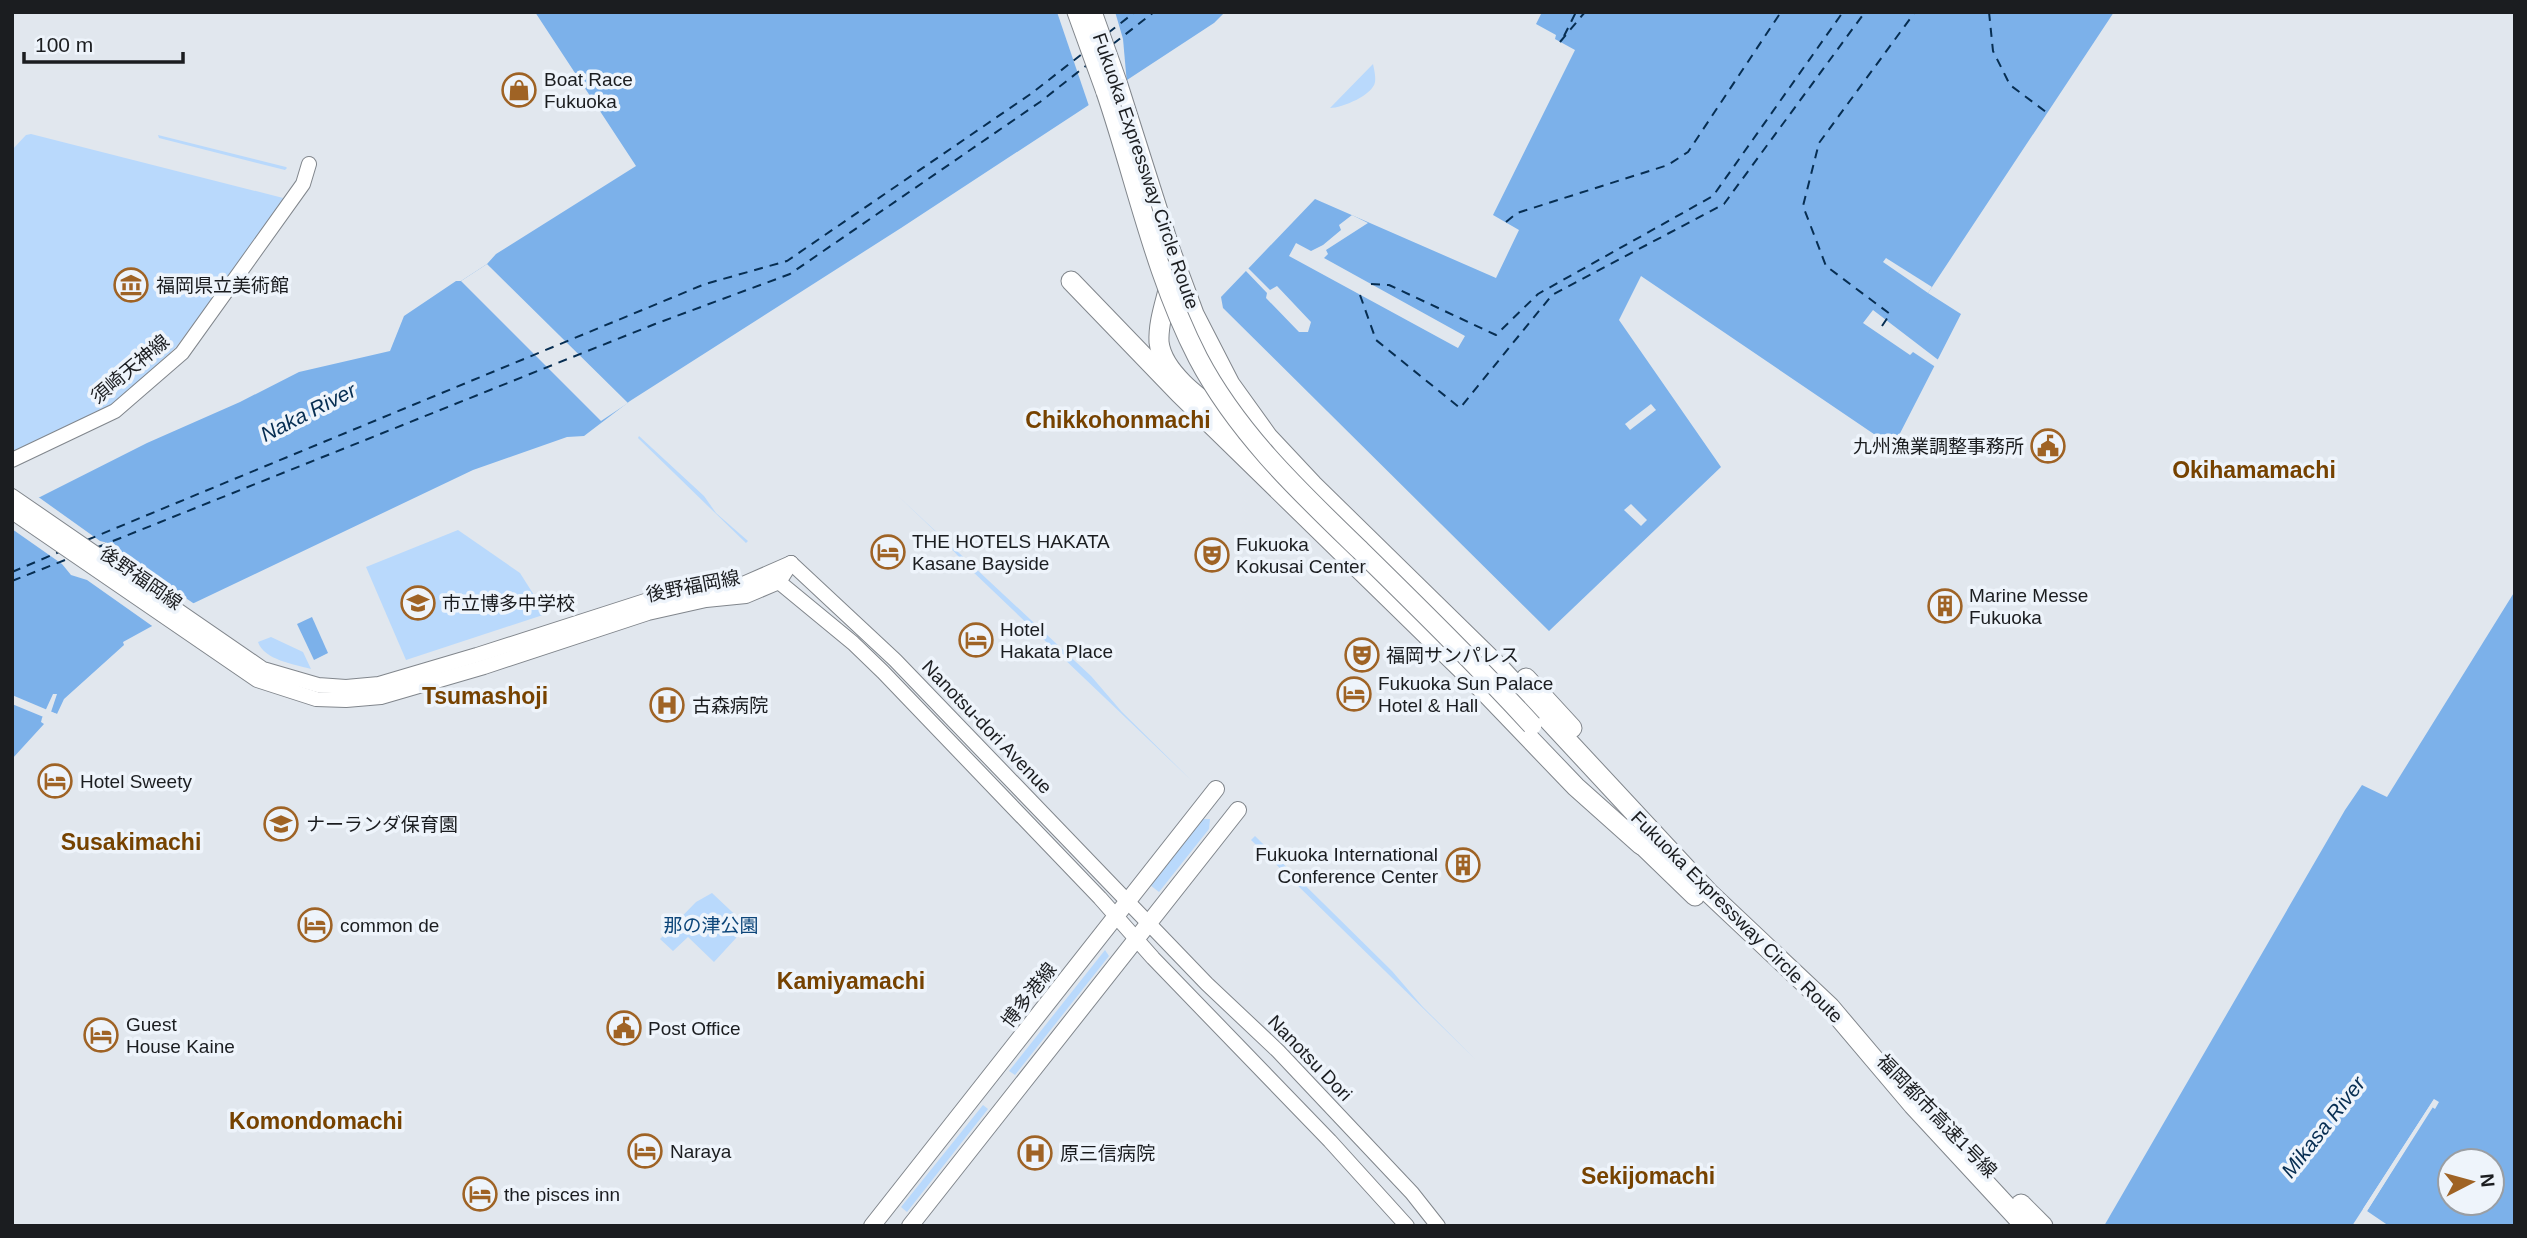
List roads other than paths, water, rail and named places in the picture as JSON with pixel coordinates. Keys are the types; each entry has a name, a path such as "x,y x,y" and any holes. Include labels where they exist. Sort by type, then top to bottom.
{"highway":[{"name":"Fukuoka Expressway Circle Route","path":"1077,12 1106,93 1157,255 1181,319 1198,357 1236,419 1303,494 1490,678 1641,845 1824,1014 2023,1226"},
{"name":"Fukuoka Expressway Circle Route","path":"1092,12 1194,314 1230,384 1248,411 1268,437 1313,485 1500,668 1709,893 1830,1007 1913,1105 2023,1226"},
{"path":"1179,393 1150,358 1147,345 1147,327 1161,284 1156,225 1169,255 1170,283 1161,313 1159,343 1168,366 1187,387 1287,465 1357,512 1415,567 1550,703 1709,893"},
{"path":"1071,281 1179,393 1481,688 1576,787 1641,845"},
{"name":"福岡都市高速1号線","path":"1830,1007 2041,1226"},
{"name":"Fukuoka Expressway Circle Route","path":"1895,1087 2041,1226"}],"main road":[{"name":"須崎天神線","path":"12,460 115,411 182,353 303,184 309,164"},
{"name":"後野福岡線","path":"15,504 263,669 318,685 346,687 379,684 646,601 702,588 743,584 792,564"},
{"name":"後野福岡線","path":"15,504 168,621 257,680 316,699 381,697 648,613 706,600 746,596 779,582"},
{"path":"779,582 792,564"},
{"name":"Nanotsu-dori Avenue","path":"792,564 895,660 1148,923"},
{"name":"Nanotsu-dori Avenue","path":"779,582 869,658 1136,938"},
{"name":"博多港線","path":"873,1226 1216,789"},
{"path":"910,1226 1238,810"},
{"name":"Nanotsu Dori","path":"1148,923 1278,1051 1412,1193 1438,1226"},
{"path":"1136,938 1330,1141 1407,1226"}],"water":[{"name":"Naka River","path":"535,12 1225,12 1214,23 901,228 630,401 584,436 567,437 473,470 194,603 123,642 124,645 64,699 57,714 51,712 57,694 53,694 42,718 41,722 44,724 12,759 12,508 299,372 390,351 404,316 487,264 496,254 636,166"},
{"path":"1542,12 2114,12 1928,293 1961,314 1893,447 1641,276 1619,320 1721,467 1549,631 1223,308 1221,297 1315,199 1496,278 1519,230 1493,215 1575,50 1536,24"},
{"name":"Mikasa River","path":"2515,591 2515,1226 2389,1226 2367,1211 2433,1107 2434,1099 2352,1226 2104,1226 2345,810 2362,785 2387,797"},
{"path":"312,617 328,653 314,660 297,624"}],"place":[{"name":"Boat Race Fukuoka","path":"519,90"},
{"name":"福岡県立美術館","path":"131,285"},
{"name":"九州漁業調整事務所","path":"2048,446"},
{"name":"THE HOTELS HAKATA Kasane Bayside","path":"888,552"},
{"name":"Fukuoka Kokusai Center","path":"1212,555"},
{"name":"市立博多中学校","path":"418,603"},
{"name":"Marine Messe Fukuoka","path":"1945,606"},
{"name":"Hotel Hakata Place","path":"976,640"},
{"name":"福岡サンパレス","path":"1362,655"},
{"name":"Fukuoka Sun Palace Hotel & Hall","path":"1354,694"},
{"name":"古森病院","path":"667,705"},
{"name":"Hotel Sweety","path":"55,781"},
{"name":"ナーランダ保育園","path":"281,824"},
{"name":"Fukuoka International Conference Center","path":"1463,865"},
{"name":"common de","path":"315,925"},
{"name":"Post Office","path":"624,1028"},
{"name":"Guest House Kaine","path":"101,1035"},
{"name":"Naraya","path":"645,1151"},
{"name":"原三信病院","path":"1035,1153"},
{"name":"the pisces inn","path":"480,1194"}],"district":[{"name":"Chikkohonmachi","path":"1118,420"},
{"name":"Okihamamachi","path":"2254,470"},
{"name":"Tsumashoji","path":"485,696"},
{"name":"Susakimachi","path":"131,842"},
{"name":"Kamiyamachi","path":"851,981"},
{"name":"Komondomachi","path":"316,1121"},
{"name":"Sekijomachi","path":"1648,1176"}],"park label":[{"name":"那の津公園","path":"711,925"}]}
